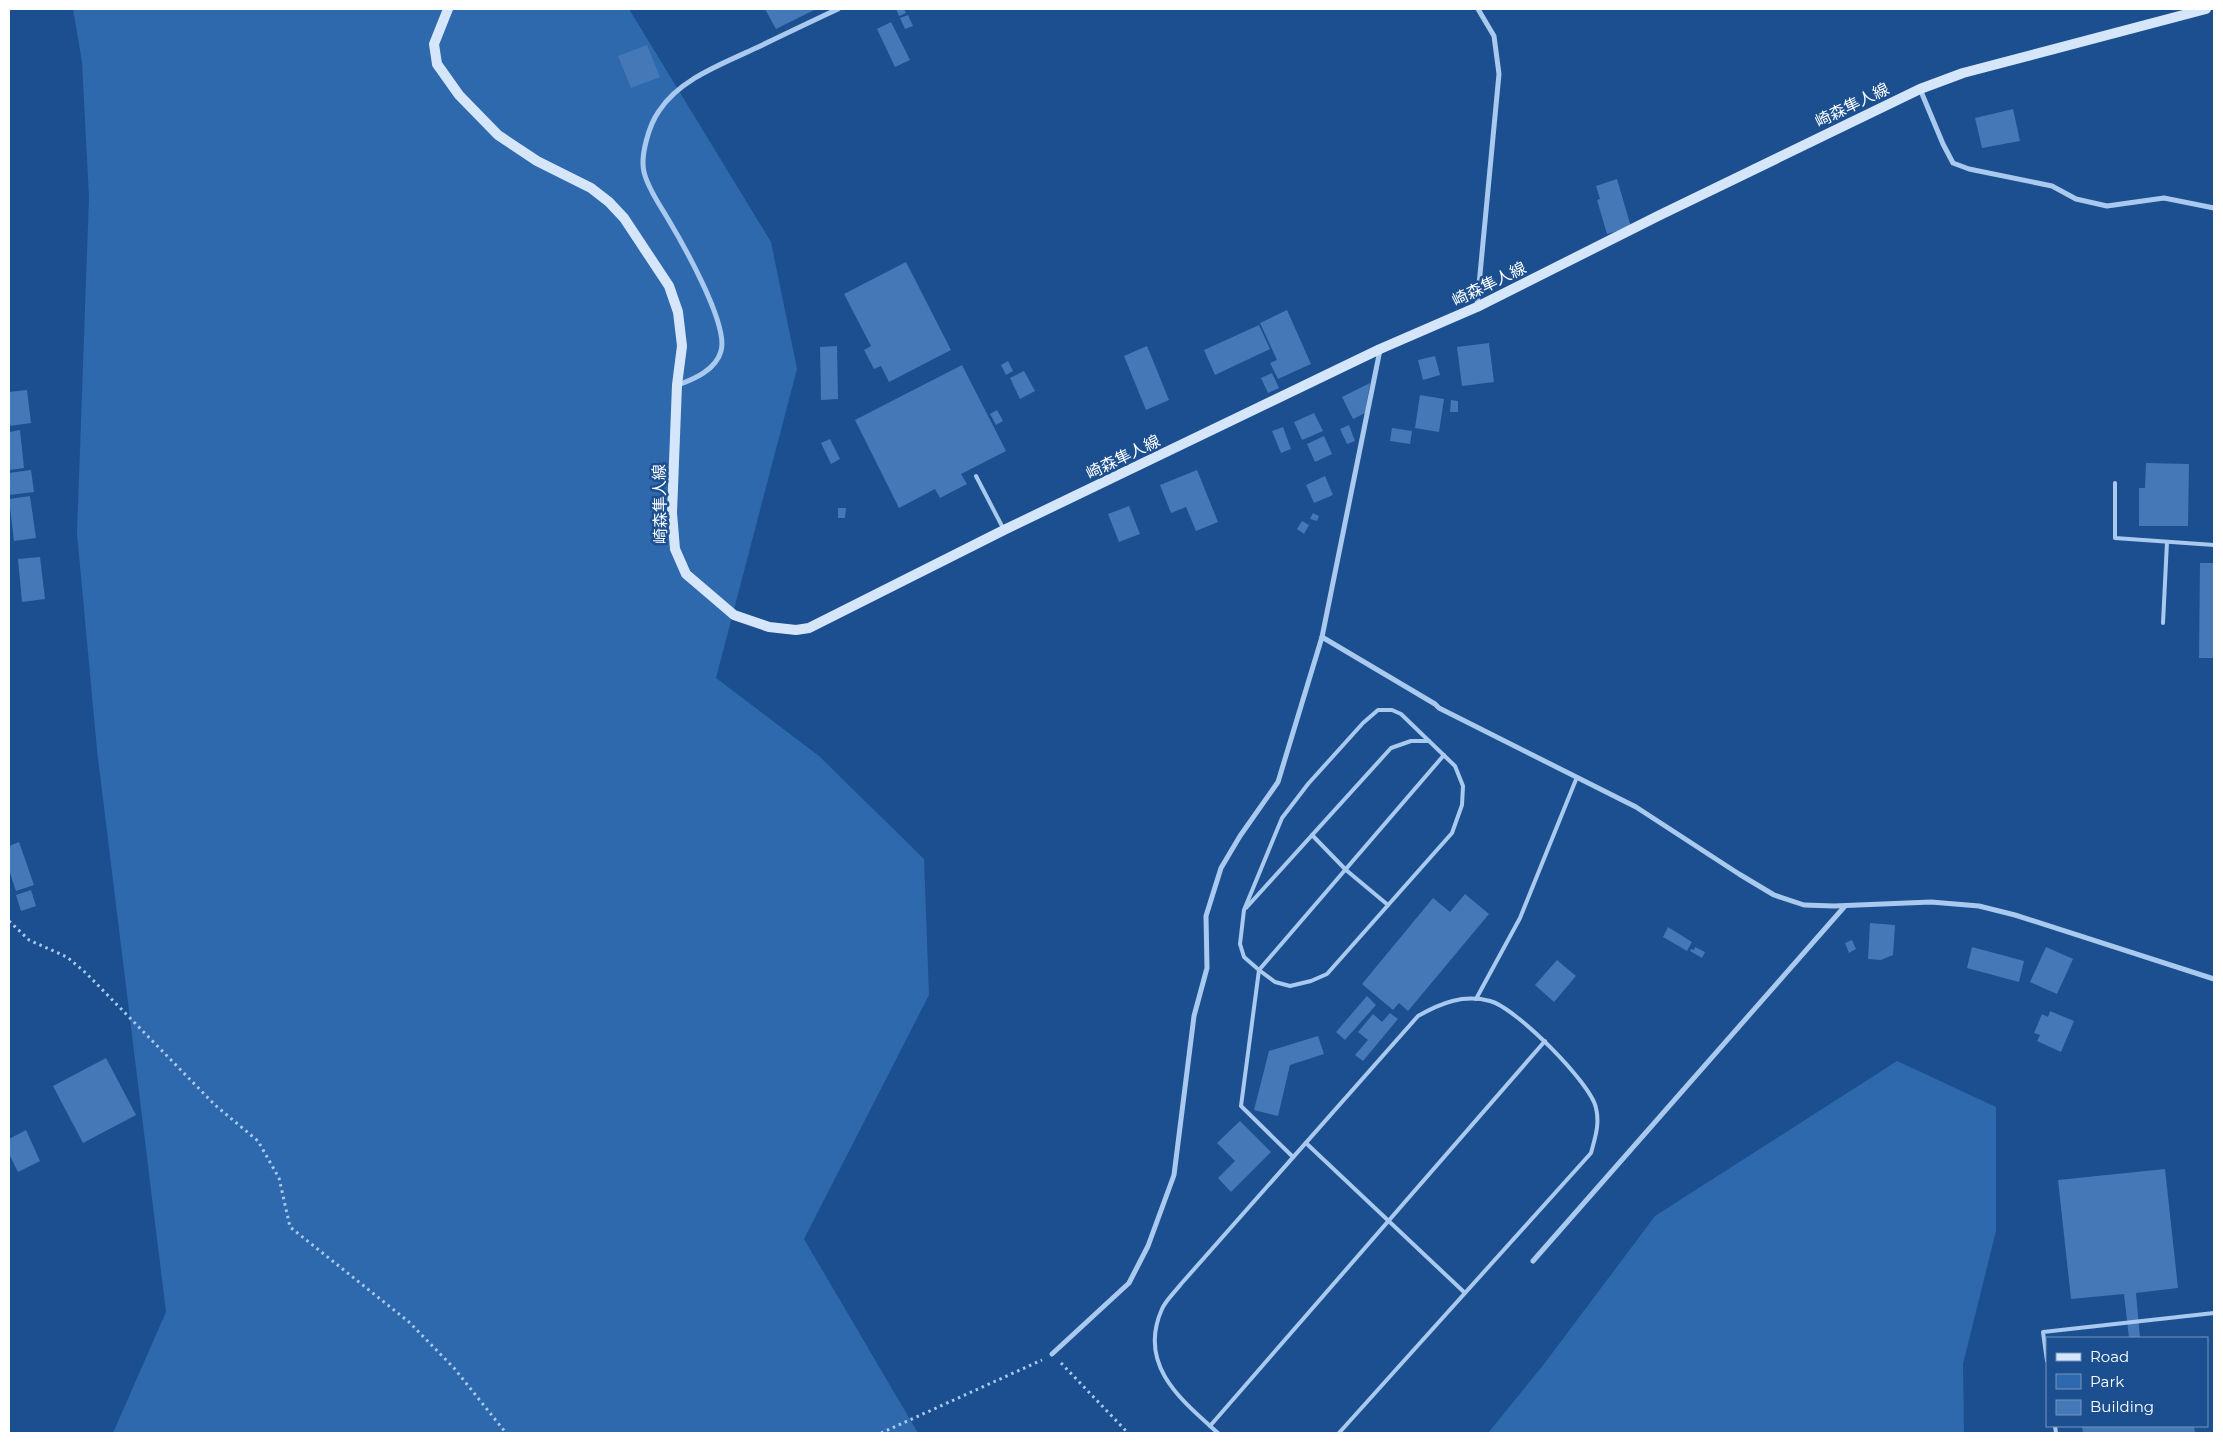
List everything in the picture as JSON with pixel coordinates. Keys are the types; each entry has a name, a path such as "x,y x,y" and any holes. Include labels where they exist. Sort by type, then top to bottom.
{"main road":[{"name":"崎森隼人線","path":"448,9 434,44 437,64 459,94 498,135 537,161 591,188 609,202 624,218 669,286 678,312 682,346 677,385 672,513 675,549 686,574 734,615 769,627 796,630 809,628 1004,530 1380,349 1477,307 1660,215 1920,89 1963,73 2206,9"}],"street":[{"path":"677,385 700,376 713,364 721,351 720,325 685,249 656,198 644,172 647,133 658,111 672,94 697,77 838,9"},
{"path":"1477,307 1500,74 1494,36 1478,9"},
{"path":"1920,89 1953,163 1969,170 2052,186 2076,199 2107,206 2164,198 2214,208"},
{"path":"1052,1354 1129,1283 1148,1246 1174,1175 1194,1016 1207,968 1206,916 1221,868 1240,836 1278,782 1322,637 1380,349"},
{"path":"1322,637 1436,704 1439,708 1636,807 1738,874 1774,895 1804,905 1845,906 1931,902 1979,906 2015,915 2214,979"},
{"path":"1533,1261 1845,906"}],"lane":[{"path":"976,476 1004,530"},
{"path":"2115,483 2115,538 2214,545"},
{"path":"2163,622 2167,542"},
{"path":"1378,710 1392,710 1401,714 1429,741 1455,766 1463,786 1462,805 1452,833 1327,974 1290,986 1276,982 1244,957 1240,944 1244,910 1282,818 1308,784 1363,723 1378,710"},
{"path":"1244,910 1392,748 1411,741 1429,741"},
{"path":"1293,1157 1241,1106 1259,970 1444,755"},
{"path":"1476,999 1520,918 1577,777"},
{"path":"1312,835 1346,870 1388,904"},
{"path":"1218,1433 1177,1395 1161,1371 1156,1352 1155,1331 1162,1308 1180,1284 1418,1016 1440,1003 1464,998 1492,1001 1508,1010 1545,1042 1589,1091 1596,1108 1598,1131 1591,1153 1339,1433"},
{"path":"1210,1426 1545,1042"},
{"path":"1306,1143 1465,1293"},
{"path":"2046,1354 2043,1332 2214,1313"}],"path":[{"path":"9,921 28,940 67,957 86,973 215,1105 258,1141 279,1178 290,1227 409,1322 454,1368 506,1433"},
{"path":"882,1433 1052,1354 1128,1433"}],"green space":[{"path":"73,9 629,9 771,242 797,369 716,678 819,756 924,859 929,995 804,1239 918,1433 113,1433 166,1312 97,750 77,533 89,197 82,62"},
{"path":"1897,1061 1996,1107 1996,1231 1963,1364 1964,1433 1488,1433 1544,1364 1655,1216"}],"building":[{"path":"765,9 816,9 776,29"},
{"path":"896,9 904,9 906,13 899,16"},
{"path":"908,15 913,26 905,29 900,18"},
{"path":"891,22 910,60 895,67 877,29"},
{"path":"647,45 660,77 631,88 618,56"},
{"path":"2013,109 2020,141 1982,148 1975,118"},
{"path":"1617,179 1631,227 1607,234 1597,200 1600,199 1596,186"},
{"path":"906,262 951,350 889,382 881,366 874,369 864,350 871,346 844,294"},
{"path":"1287,310 1311,364 1278,379 1270,363 1277,360 1260,323"},
{"path":"1259,325 1270,349 1215,375 1204,350"},
{"path":"1489,343 1494,382 1462,386 1457,347"},
{"path":"837,346 838,399 821,400 820,347"},
{"path":"1147,346 1169,400 1146,410 1124,356"},
{"path":"1435,356 1440,375 1423,380 1418,360"},
{"path":"1008,361 1013,371 1006,375 1001,365"},
{"path":"962,365 1006,451 961,474 967,484 940,498 935,489 899,508 855,420"},
{"path":"1024,371 1035,391 1020,399 1010,378"},
{"path":"1272,373 1279,388 1268,393 1261,378"},
{"path":"1370,383 1365,413 1353,419 1342,397"},
{"path":"27,390 31,423 9,426 9,392"},
{"path":"1420,395 1444,399 1439,432 1415,428"},
{"path":"1451,400 1458,401 1458,412 1450,412"},
{"path":"997,410 1003,421 996,425 990,414"},
{"path":"1314,413 1323,431 1302,440 1294,422"},
{"path":"1349,425 1355,441 1347,444 1340,429"},
{"path":"1283,427 1291,449 1281,453 1272,431"},
{"path":"1392,428 1412,431 1410,444 1390,441"},
{"path":"20,430 24,468 9,470 9,432"},
{"path":"1324,436 1332,454 1315,462 1307,444"},
{"path":"830,439 840,459 831,464 821,443"},
{"path":"2146,463 2189,464 2188,526 2139,526 2139,488 2145,488"},
{"path":"31,470 34,492 9,495 9,473"},
{"path":"1197,470 1218,522 1196,531 1186,507 1171,513 1160,485"},
{"path":"1325,476 1333,495 1314,503 1306,485"},
{"path":"30,496 36,538 14,541 9,499"},
{"path":"1129,506 1140,534 1119,542 1108,514"},
{"path":"838,508 846,508 845,518 838,518"},
{"path":"1313,513 1319,516 1317,521 1310,519"},
{"path":"1302,521 1309,525 1304,534 1297,529"},
{"path":"40,557 45,599 22,602 18,559"},
{"path":"2200,563 2214,563 2214,658 2199,658"},
{"path":"19,842 34,885 16,891 9,870 9,846"},
{"path":"31,890 36,906 21,911 16,895"},
{"path":"1465,894 1489,914 1408,1011 1399,1003 1393,1010 1362,984 1433,898 1450,912"},
{"path":"1870,923 1895,925 1893,955 1881,960 1868,959"},
{"path":"1668,927 1692,942 1687,951 1663,937"},
{"path":"1852,940 1856,949 1849,953 1845,943"},
{"path":"1695,947 1705,952 1702,958 1690,951 1691,949 1694,950"},
{"path":"1972,947 2024,961 2019,982 1967,968"},
{"path":"2046,947 2073,959 2057,994 2030,982"},
{"path":"1557,960 1576,976 1554,1002 1535,985"},
{"path":"1367,996 1376,1005 1345,1040 1336,1032"},
{"path":"2050,1011 2074,1021 2061,1052 2037,1041 2040,1035 2034,1033 2042,1014 2048,1017"},
{"path":"1390,1013 1398,1019 1363,1061 1355,1055 1368,1040 1358,1032 1373,1014 1382,1022"},
{"path":"1318,1036 1324,1054 1290,1065 1278,1116 1254,1110 1269,1051"},
{"path":"106,1058 136,1115 83,1143 53,1086"},
{"path":"1240,1121 1271,1152 1231,1192 1218,1178 1235,1161 1217,1143"},
{"path":"26,1130 40,1161 18,1172 9,1154 9,1139"},
{"path":"2165,1169 2178,1288 2136,1293 2140,1337 2129,1337 2124,1294 2071,1299 2058,1180"},
{"path":"2082,1427 2194,1427 2195,1433 2083,1433"}]}
